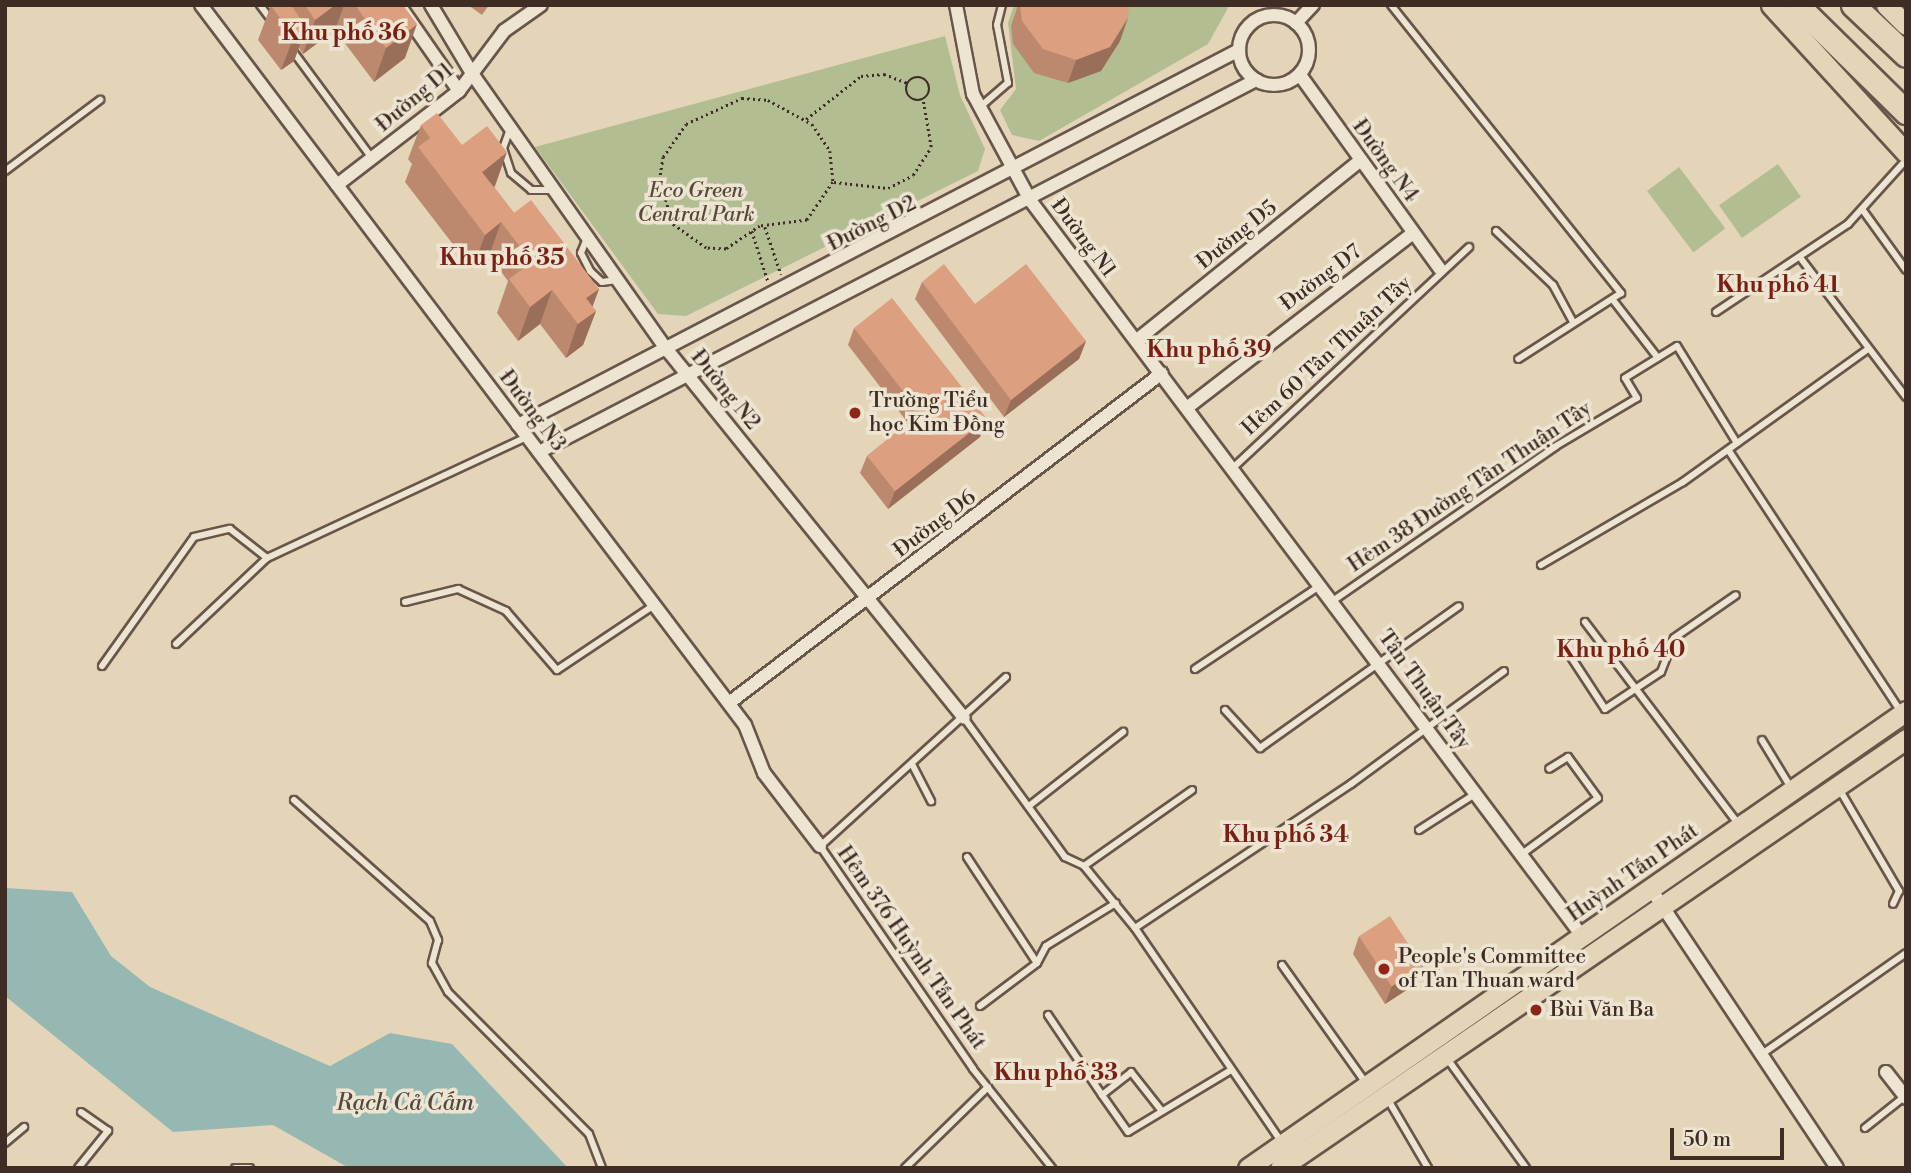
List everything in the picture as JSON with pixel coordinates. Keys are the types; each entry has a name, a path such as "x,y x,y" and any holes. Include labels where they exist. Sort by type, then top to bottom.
{"highway":[{"path":"1778,5 1802,10 1906,112"},
{"path":"1853,5 1906,55"},
{"path":"1877,5 1883,32"}],"main road":[{"path":"1771,5 1906,153"},
{"path":"1885,5 1906,25"},
{"name":"Huỳnh Tấn Phát","path":"1248,1168 1289,1159 1445,1055 1657,897 1740,827 1904,712"},
{"name":"Huỳnh Tấn Phát","path":"1289,1159 1368,1084 1583,936 1657,897 1837,786 1906,739"}],"street":[{"name":"Đường N3","path":"201,5 729,703 764,773 820,846"},
{"path":"399,5 459,91"},
{"name":"Đường N2","path":"431,5 472,75 668,351 691,375 865,600 964,718"},
{"name":"Đường D1","path":"337,185 459,91 504,31 541,5"},
{"name":"Đường N1","path":"956,5 979,107 1013,173 1030,200 1234,467"},
{"path":"1296,23 1313,5"},
{"path":"539,452 1030,200 1256,80 1279,85 1300,75 1309,44 1296,23 1272,16 1255,21 1240,50 1256,80"},
{"path":"426,43 447,29"},
{"name":"Đường D2","path":"518,425 668,351 1013,173 1240,50"},
{"name":"Đường N4","path":"1300,75 1440,269"},
{"name":"Đường D5","path":"1137,340 1360,161"},
{"name":"Đường D7","path":"1188,407 1413,233"},
{"name":"Đường D6","path":"729,703 1162,373"},
{"name":"Tân Thuận Tây","path":"1234,467 1520,855 1583,936"},
{"path":"1657,897 1837,1168"},
{"path":"1886,1072 1905,1097"}],"lane":[{"path":"260,5 276,27"},
{"path":"979,107 1008,83 997,25 1002,5"},
{"path":"1391,5 1583,238 1621,293 1573,321 1518,359"},
{"path":"284,38 372,158"},
{"path":"5,172 100,100"},
{"path":"510,128 503,148 511,173 531,190 554,190"},
{"path":"1716,312 1802,260 1862,209 1906,160"},
{"path":"1862,209 1906,270"},
{"path":"1496,232 1553,285 1573,321"},
{"name":"Hẻm 60 Tân Thuận Tây","path":"1234,467 1440,269 1469,247"},
{"path":"1802,260 1867,350 1906,397"},
{"path":"1613,300 1658,358"},
{"name":"Hẻm 38 Đường Tân Thuận Tây","path":"1334,600 1556,446 1637,398 1625,378 1677,346 1737,443"},
{"path":"1541,565 1729,451 1867,350"},
{"path":"176,643 267,558 527,437"},
{"path":"1729,451 1904,712"},
{"path":"102,666 194,537 230,529 267,558"},
{"path":"1195,668 1322,584"},
{"path":"405,602 458,589 506,611 558,670 584,659 654,605"},
{"path":"1571,657 1605,709 1641,688 1661,672 1674,638 1736,595"},
{"path":"1224,710 1260,748 1459,606"},
{"path":"1585,622 1641,688 1740,827"},
{"path":"1135,928 1351,784 1504,671"},
{"path":"820,846 964,718 1006,677"},
{"path":"964,718 1065,857 1084,866 1116,902 1289,1159"},
{"path":"1029,806 1123,732"},
{"path":"1762,740 1793,791"},
{"path":"1520,855 1598,798 1567,757 1549,769"},
{"path":"912,764 931,801"},
{"path":"1837,786 1899,891 1894,904"},
{"path":"1084,866 1192,790"},
{"path":"1419,830 1475,794"},
{"path":"294,800 430,921 438,940 432,963 449,992 589,1134 602,1168"},
{"name":"Hẻm 376 Huỳnh Tấn Phát","path":"820,846 988,1087 1052,1168"},
{"path":"967,857 1037,963"},
{"path":"980,1006 1037,963 1046,946 1116,902"},
{"path":"1760,1055 1906,953"},
{"path":"1282,965 1368,1084"},
{"path":"1048,1015 1128,1132 1231,1070"},
{"path":"1445,1055 1526,1168"},
{"path":"1102,1095 1131,1072 1161,1110"},
{"path":"906,1167 988,1087"},
{"path":"1386,1096 1428,1168"},
{"path":"1865,1128 1905,1097"},
{"path":"78,1168 108,1131 81,1112"},
{"path":"5,1143 24,1126"},
{"path":"235,1168 250,1168"}],"path":[{"path":"806,119 860,76 884,74 907,83 926,80 930,91 923,100 931,147 913,174 888,188 832,182"},
{"path":"907,83 908,97 923,100"},
{"path":"742,98 768,100 806,119 830,151 832,182 807,220 752,231 726,249 691,242 671,223 660,176 663,158 686,124 742,98"},
{"path":"765,227 786,290"},
{"path":"752,231 774,297"}],"green space":[{"path":"1014,5 1226,5 1228,8 1208,44 1039,141 1012,135 1000,110 1016,89 1008,23"},
{"name":"Eco Green Central Park","path":"945,36 960,95 985,149 978,171 686,316 658,314 535,147"},
{"path":"1778,164 1801,197 1742,238 1719,205"},
{"path":"1679,167 1725,228 1693,253 1647,191"}],"water":[{"name":"Rạch Cả Cấm","path":"5,888 72,892 111,956 150,987 330,1066 390,1033 452,1044 568,1168 349,1168 273,1125 173,1132 5,996"}],"building":[{"path":"291,5 306,27 294,36 271,6"},
{"path":"305,5 335,5 315,20"},
{"path":"355,5 403,5 417,24 386,48"},
{"path":"1020,5 1129,5 1128,18 1110,47 1076,60 1043,49 1022,21"},
{"path":"437,113 462,145 487,126 507,152 482,172 514,213 531,200 599,289 586,298 596,311 578,324 552,290 530,307 509,279 532,262 501,222 485,235 418,147 430,138 421,125"},
{"path":"944,264 975,304 1026,264 1086,341 1011,400 922,282"},
{"path":"892,298 987,419 895,491 867,456 920,413 854,328"},
{"path":"1390,916 1423,966 1392,986 1359,936"}],"place":[{"name":"Trường Tiểu học Kim Đồng","path":"855,413"},
{"name":"People's Committee of Tan Thuan ward","path":"1384,969"},
{"name":"Bùi Văn Ba","path":"1536,1010"}],"district":[{"name":"Khu phố 36","path":"344,33"},
{"name":"Khu phố 35","path":"502,258"},
{"name":"Khu phố 41","path":"1778,285"},
{"name":"Khu phố 39","path":"1209,350"},
{"name":"Khu phố 40","path":"1621,650"},
{"name":"Khu phố 34","path":"1286,835"},
{"name":"Khu phố 33","path":"1056,1073"}]}
